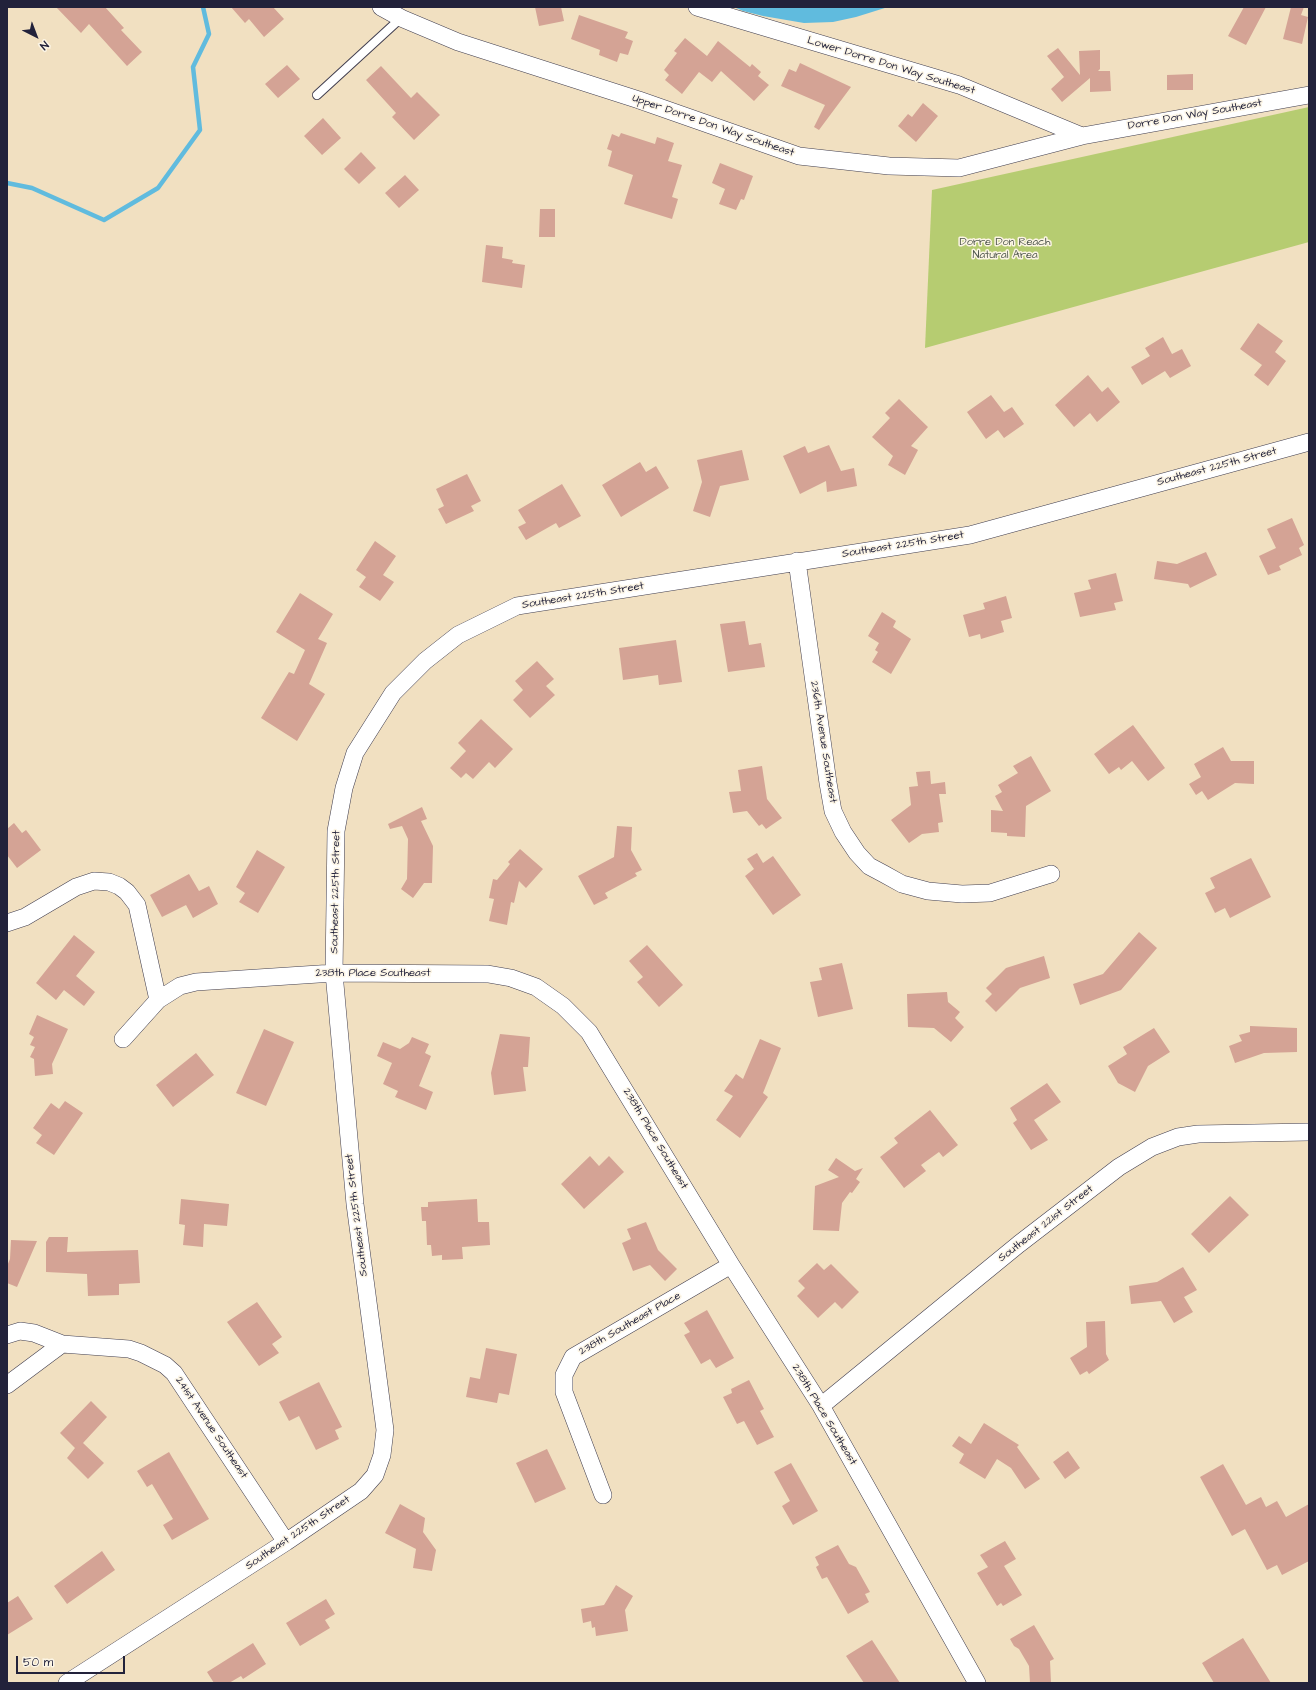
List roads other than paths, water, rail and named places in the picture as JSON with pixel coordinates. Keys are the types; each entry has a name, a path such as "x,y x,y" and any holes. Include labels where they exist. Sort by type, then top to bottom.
{"street":[{"name":"Upper Dorre Don Way Southeast","path":"380,7 401,18 458,42 639,100 798,156 889,166 959,168 1082,136"},
{"name":"Lower Dorre Don Way Southeast","path":"696,7 959,85 1082,136"},
{"name":"Dorre Don Way Southeast","path":"1082,136 1309,95"},
{"name":"Southeast 225th Street","path":"67,1683 286,1542 361,1491 375,1475 382,1456 385,1430 355,1204 334,973 336,831 344,788 355,753 368,730 393,694 425,661 458,636 517,606 970,535 1309,442"},
{"name":"236th Avenue Southeast","path":"797,561 833,811 843,832 857,853 869,866 902,884 928,891 962,894 990,893 1051,874"},
{"path":"7,923 25,917 76,887 94,881 109,882 119,886 127,892 136,905 158,1000"},
{"name":"238th Place Southeast","path":"123,1039 158,1000 180,986 196,982 334,973 488,974 511,978 536,987 563,1006 589,1032 731,1265 821,1406 977,1683"},
{"name":"Southeast 221st Street","path":"821,1406 1019,1244 1119,1167 1152,1147 1178,1137 1198,1134 1309,1132"},
{"name":"238th Southeast Place","path":"603,1495 564,1392 564,1375 567,1369 574,1357 731,1265"},
{"name":"241st Avenue Southeast","path":"7,1335 20,1331 34,1333 62,1344 129,1349 141,1353 165,1365 174,1373 286,1542"},
{"path":"7,1385 62,1344"}],"lane":[{"path":"317,95 401,18"}],"water":[{"path":"734,7 888,7 856,17 833,22 804,23 763,16"}],"waterway":[{"path":"7,183 32,188 104,220 158,188 200,130 193,67 209,34 203,7"}],"park label":[{"name":"Dorre Don Reach Natural Area","path":"1005,249"}]}
